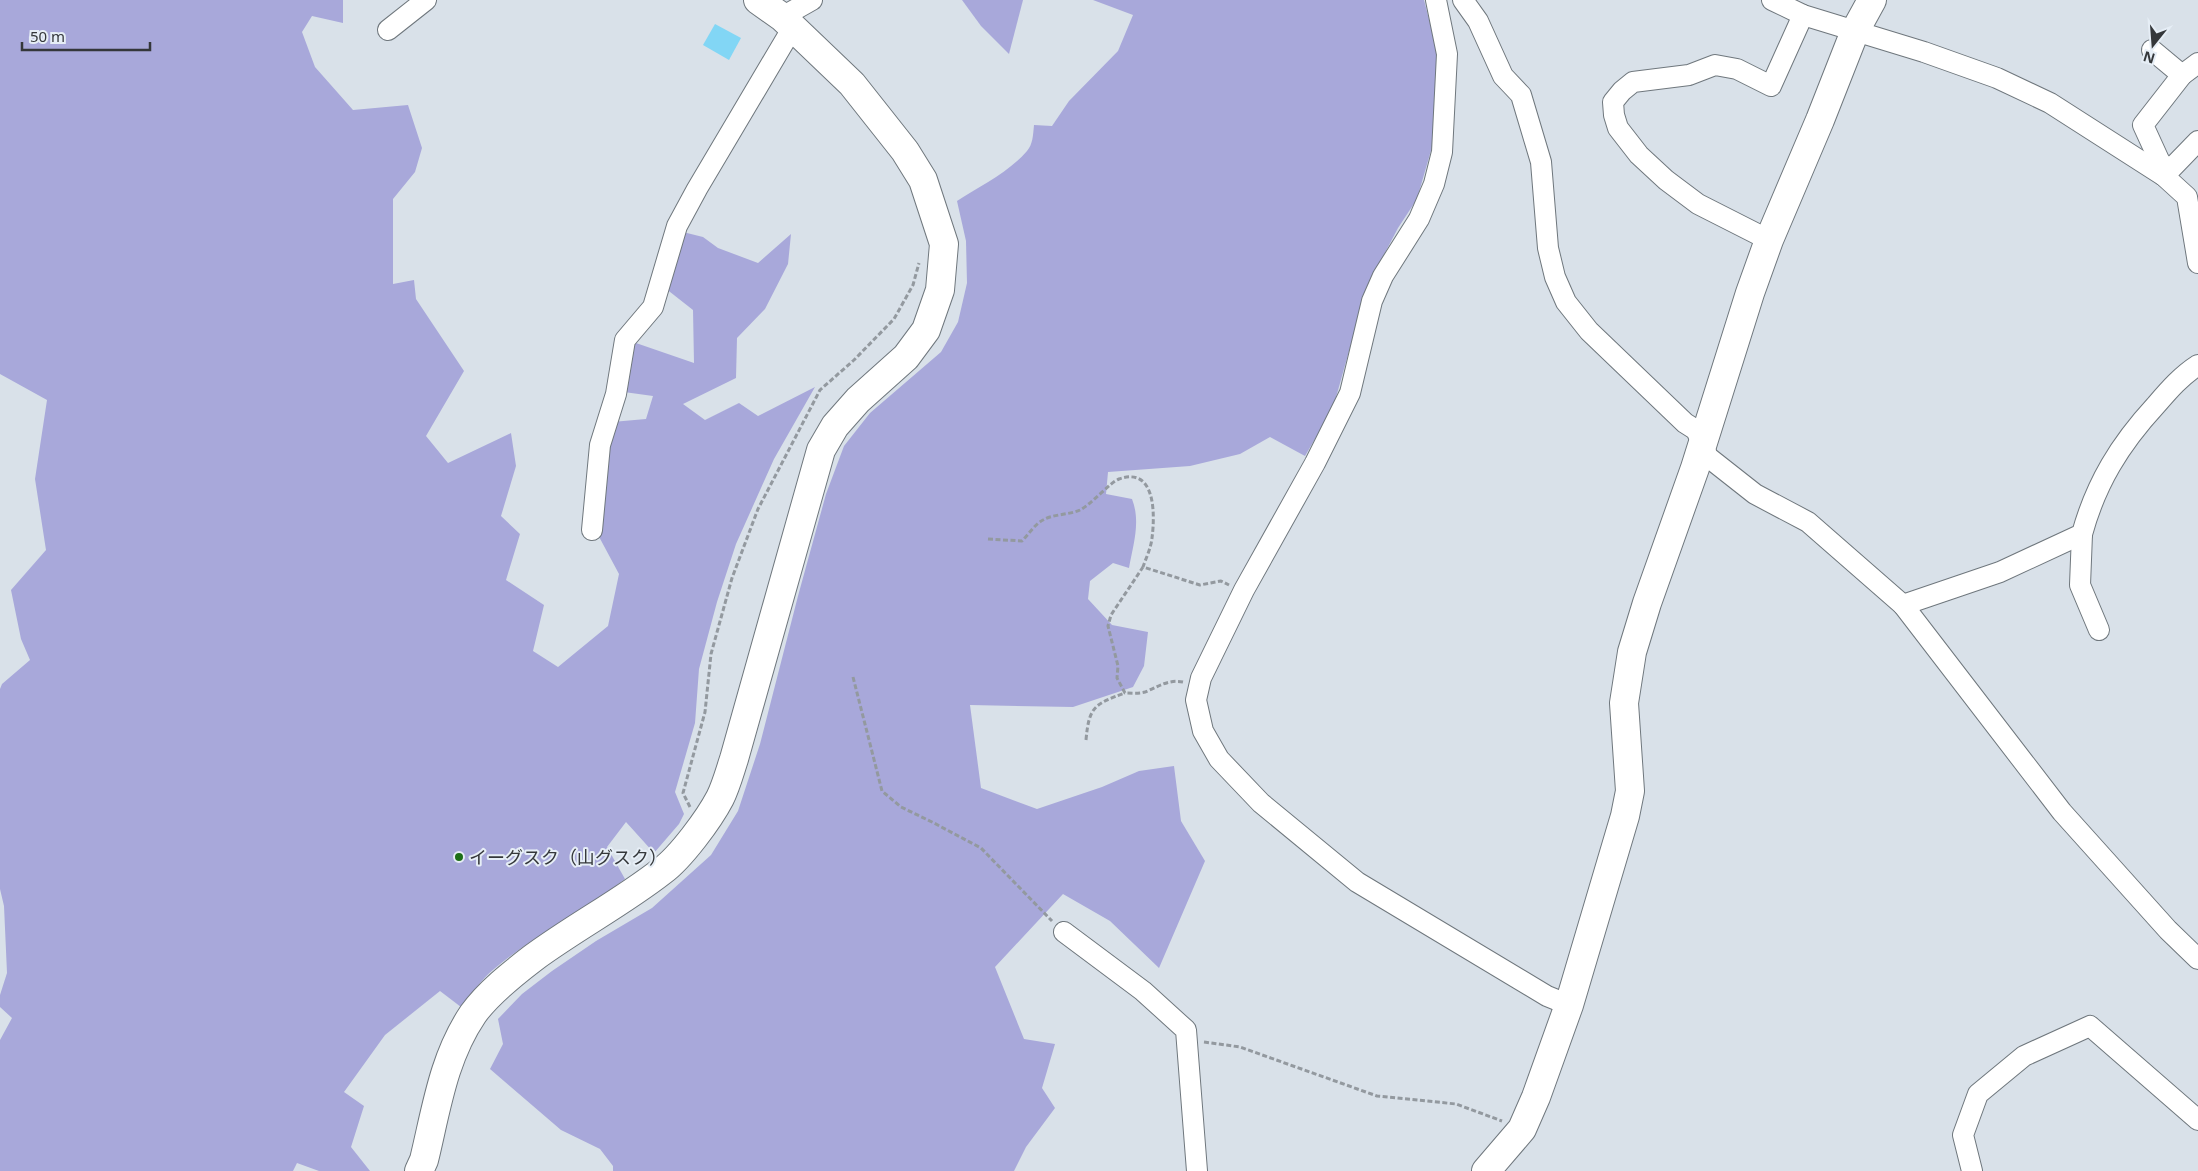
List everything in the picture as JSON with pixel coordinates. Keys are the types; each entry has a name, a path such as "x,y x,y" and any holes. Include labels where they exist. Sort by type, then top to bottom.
{"street":[{"path":"388,30 426,0"},
{"path":"419,1171 424,1160 439,1092 448,1063 459,1037 474,1013 520,968 663,871 701,829 721,797 734,759 821,450 835,426 852,407 906,357 926,330 940,290 944,244 923,180 905,151 852,84 787,22 758,0"},
{"path":"592,530 600,445 616,394 625,340 653,307 677,226 787,22 812,0"},
{"path":"1436,0 1446,54 1442,152 1434,184 1419,218 1383,276 1372,301 1350,393 1315,463 1244,590 1199,685 1196,700 1203,731 1229,772 1261,803 1358,882 1547,996 1569,1005"},
{"path":"1463,0 1478,21 1503,76 1521,95 1542,162 1548,248 1552,267 1566,302 1596,337 1685,423 1696,430 1708,457 1755,494 1808,522 1903,605 2062,812 2168,930 2198,958"},
{"path":"1772,0 1803,15 1924,52 1997,78 2050,103 2166,174 2187,197 2198,263"},
{"path":"1486,1171 1522,1129 1536,1097 1569,1005 1625,816 1630,791 1624,703 1632,652 1647,603 1695,468 1769,240 1855,31 1872,0"},
{"path":"1769,240 1698,204 1666,180 1639,155 1618,128 1613,102 1633,82 1689,75 1715,65 1737,69 1771,86 1803,15"},
{"path":"2152,50 2182,75"},
{"path":"2166,174 2143,125 2182,75 2198,63"},
{"path":"2166,174 2198,141"},
{"path":"2099,630 2080,585 2082,534 2088,510 2106,470 2116,455 2146,416 2176,382 2198,365"},
{"path":"1903,605 2000,572 2082,534"},
{"path":"1064,932 1144,991 1186,1030 1197,1171"},
{"path":"1972,1171 1963,1135 1978,1094 2024,1056 2090,1026 2198,1120"}],"path":[{"path":"988,540 1022,541 1044,519 1079,510 1095,500 1118,480 1135,477 1144,482 1150,492 1153,512 1152,539 1144,567 1111,615 1108,626 1118,666 1117,678 1125,693"},
{"path":"1144,567 1200,585 1221,582 1244,590"},
{"path":"853,677 882,790 901,807 980,848 1064,932"},
{"path":"1086,740 1088,719 1093,709 1106,700 1125,693 1144,693 1162,683 1177,680 1199,685"},
{"path":"1188,1039 1240,1047 1377,1096 1456,1104 1522,1129"}],"shaded area":[{"path":"0,0 343,0 343,23 312,16 302,32 315,67 353,110 408,105 422,148 415,172 393,199 393,284 414,280 416,299 464,371 426,436 448,463 511,433 516,466 501,516 520,534 506,580 544,605 533,651 558,667 608,626 619,574 597,533 612,422 646,419 653,396 624,392 633,342 694,363 693,310 665,288 683,232 703,237 718,248 758,263 791,234 788,264 765,309 737,338 736,378 683,404 705,420 739,403 758,416 815,387 774,459 736,544 717,602 699,669 695,723 675,792 684,814 679,824 654,853 626,822 607,847 625,879 509,957 485,977 461,1007 440,991 385,1035 344,1092 364,1106 351,1147 370,1171 319,1171 297,1163 293,1171 0,1171 0,1040 12,1018 0,1007 0,995 7,973 4,906 0,889 0,689 2,684 30,660 21,639 11,590 46,550 35,479 47,400 0,374"},
{"path":"962,0 1023,0 1009,54 981,26"},
{"path":"1093,0 1424,0 1438,54 1434,140 1417,199 1398,228 1367,287 1333,408 1305,456 1270,437 1240,454 1190,466 1108,472 1106,494 1132,499 1136,516 1134,542 1129,568 1113,563 1090,581 1088,599 1112,625 1148,632 1144,666 1133,687 1073,707 970,705 981,788 1037,809 1102,787 1139,771 1174,766 1181,821 1205,861 1159,968 1110,921 1063,894 995,967 1024,1039 1055,1044 1042,1088 1055,1108 1026,1147 1014,1171 613,1171 613,1166 600,1149 561,1130 490,1069 503,1044 498,1019 522,994 552,971 596,941 652,908 711,855 738,811 760,744 826,494 844,446 870,413 941,352 958,322 967,283 966,241 957,201 1020,159 1030,145 1034,125 1052,126 1069,101 1118,51 1133,15"}],"building":[{"path":"715,24 741,38 729,60 703,45"}],"place":[{"name":"イーグスク（山グスク）","path":"459,857"}]}
